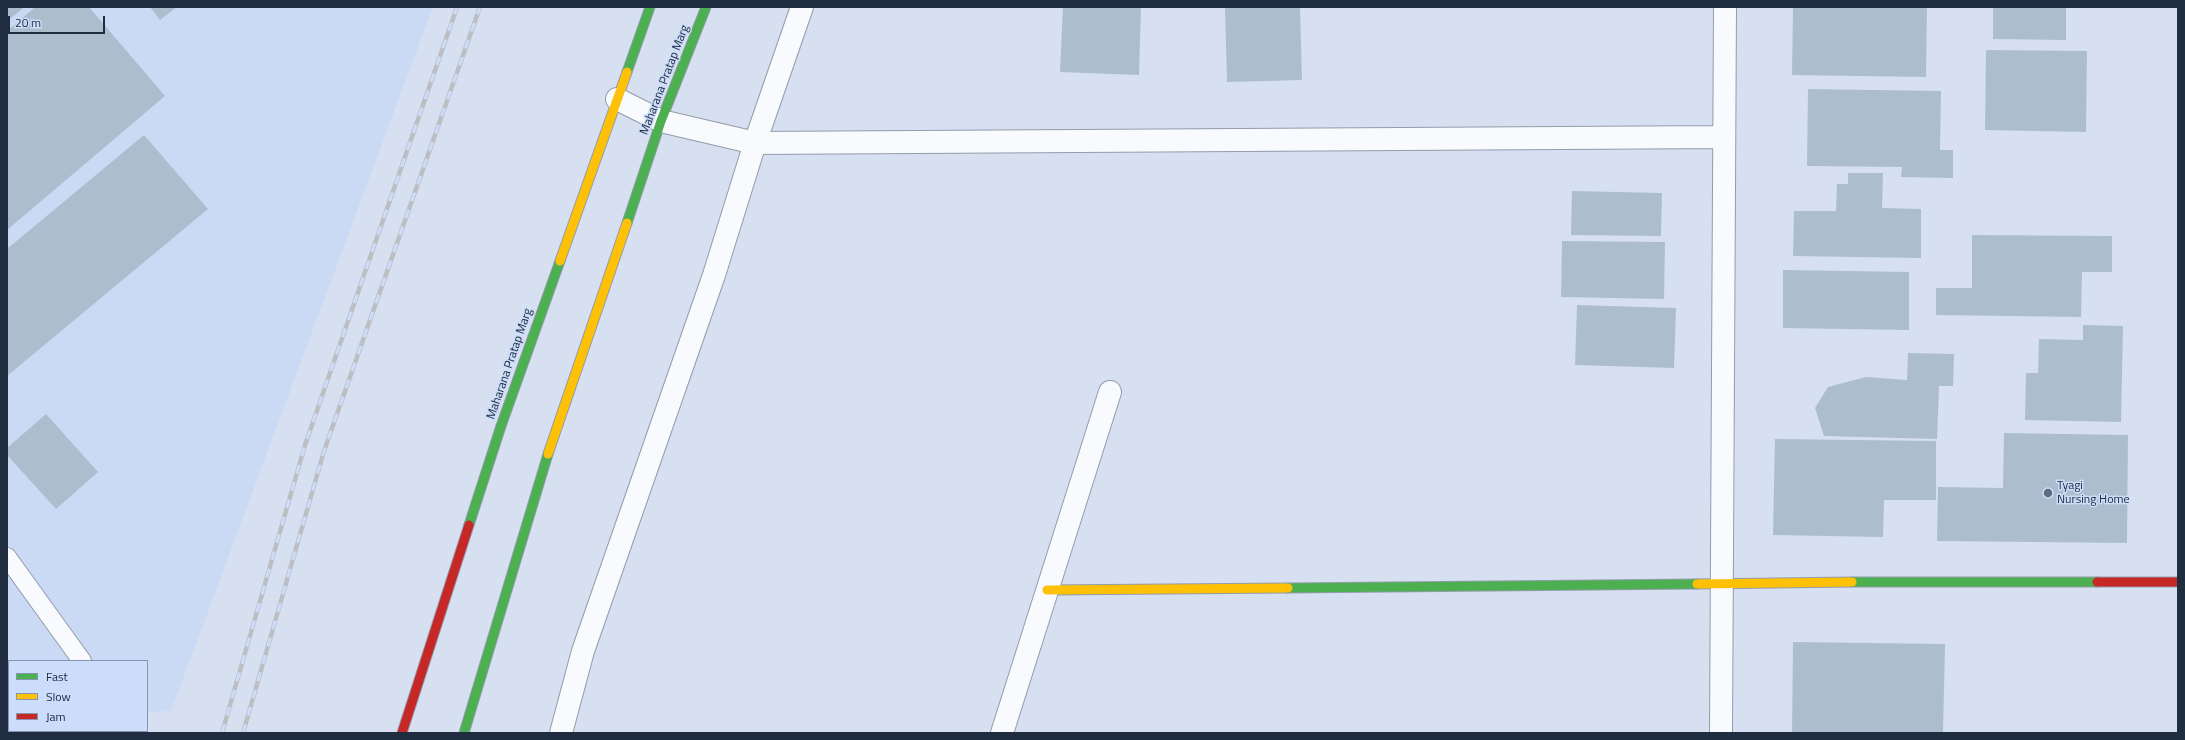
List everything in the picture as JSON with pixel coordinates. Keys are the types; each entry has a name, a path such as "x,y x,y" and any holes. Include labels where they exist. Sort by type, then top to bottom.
{"main road":[{"name":"Maharana Pratap Marg","path":"402,733 501,426 650,7"},
{"name":"Maharana Pratap Marg","path":"464,733 548,454 661,121 706,7"},
{"path":"1047,590 1966,581 2178,582"}],"street":[{"path":"561,733 583,651 714,275 755,143 802,7"},
{"path":"1721,733 1725,7"},
{"path":"617,99 661,121 755,143 1724,137"},
{"path":"1002,733 1110,392"}],"lane":[{"path":"7,557 81,660"}],"shaded area":[{"path":"7,7 433,7 171,711 148,712 148,660 8,660 7,717"}],"building":[{"path":"7,7 25,7 7,21"},
{"path":"35,7 89,7 165,96 7,230 7,31"},
{"path":"150,7 177,7 160,20"},
{"path":"1063,7 1141,7 1139,75 1060,72"},
{"path":"1225,7 1300,7 1302,80 1227,82"},
{"path":"1793,7 1927,7 1926,77 1792,75"},
{"path":"1993,7 2066,7 2066,40 1993,39"},
{"path":"1986,50 2087,51 2086,132 1985,130"},
{"path":"1808,89 1941,91 1940,150 1953,150 1953,178 1901,177 1902,167 1807,166"},
{"path":"144,135 208,209 7,376 7,249"},
{"path":"1848,173 1883,173 1882,208 1921,209 1921,258 1793,256 1794,211 1836,211 1837,184 1848,184"},
{"path":"1572,191 1662,193 1661,236 1571,235"},
{"path":"1972,235 2112,236 2112,272 2082,272 2081,317 1936,315 1936,288 1972,288"},
{"path":"1562,241 1665,242 1664,299 1561,297"},
{"path":"1783,270 1909,272 1909,330 1783,328"},
{"path":"1577,305 1676,308 1674,368 1575,365"},
{"path":"2083,325 2123,326 2121,422 2025,420 2026,373 2038,373 2039,339 2083,340"},
{"path":"1908,353 1954,354 1953,386 1939,386 1937,439 1824,436 1815,408 1828,387 1866,377 1907,380"},
{"path":"46,414 98,472 56,509 7,455 7,448"},
{"path":"2004,433 2128,435 2127,543 1937,541 1938,487 2003,488"},
{"path":"1775,439 1936,441 1936,500 1884,500 1883,537 1773,535"},
{"path":"1793,642 1945,644 1943,733 1792,733"}],"railway":[{"path":"222,733 305,445 457,7"},
{"path":"243,733 324,451 480,7"}],"traffic: fast":[{"path":"627,72 650,7"},
{"path":"627,223 661,121 706,7"},
{"path":"469,525 501,426 560,261"},
{"path":"464,733 548,454"},
{"path":"1852,582 2097,582"},
{"path":"1288,588 1697,584"}],"traffic: slow":[{"path":"560,261 627,72"},
{"path":"548,454 627,223"},
{"path":"1697,584 1852,582"},
{"path":"1047,590 1288,588"}],"traffic: jam":[{"path":"402,733 469,525"},
{"path":"2097,582 2178,582"}],"place":[{"name":"Tyagi Nursing Home","path":"2048,493"}]}
